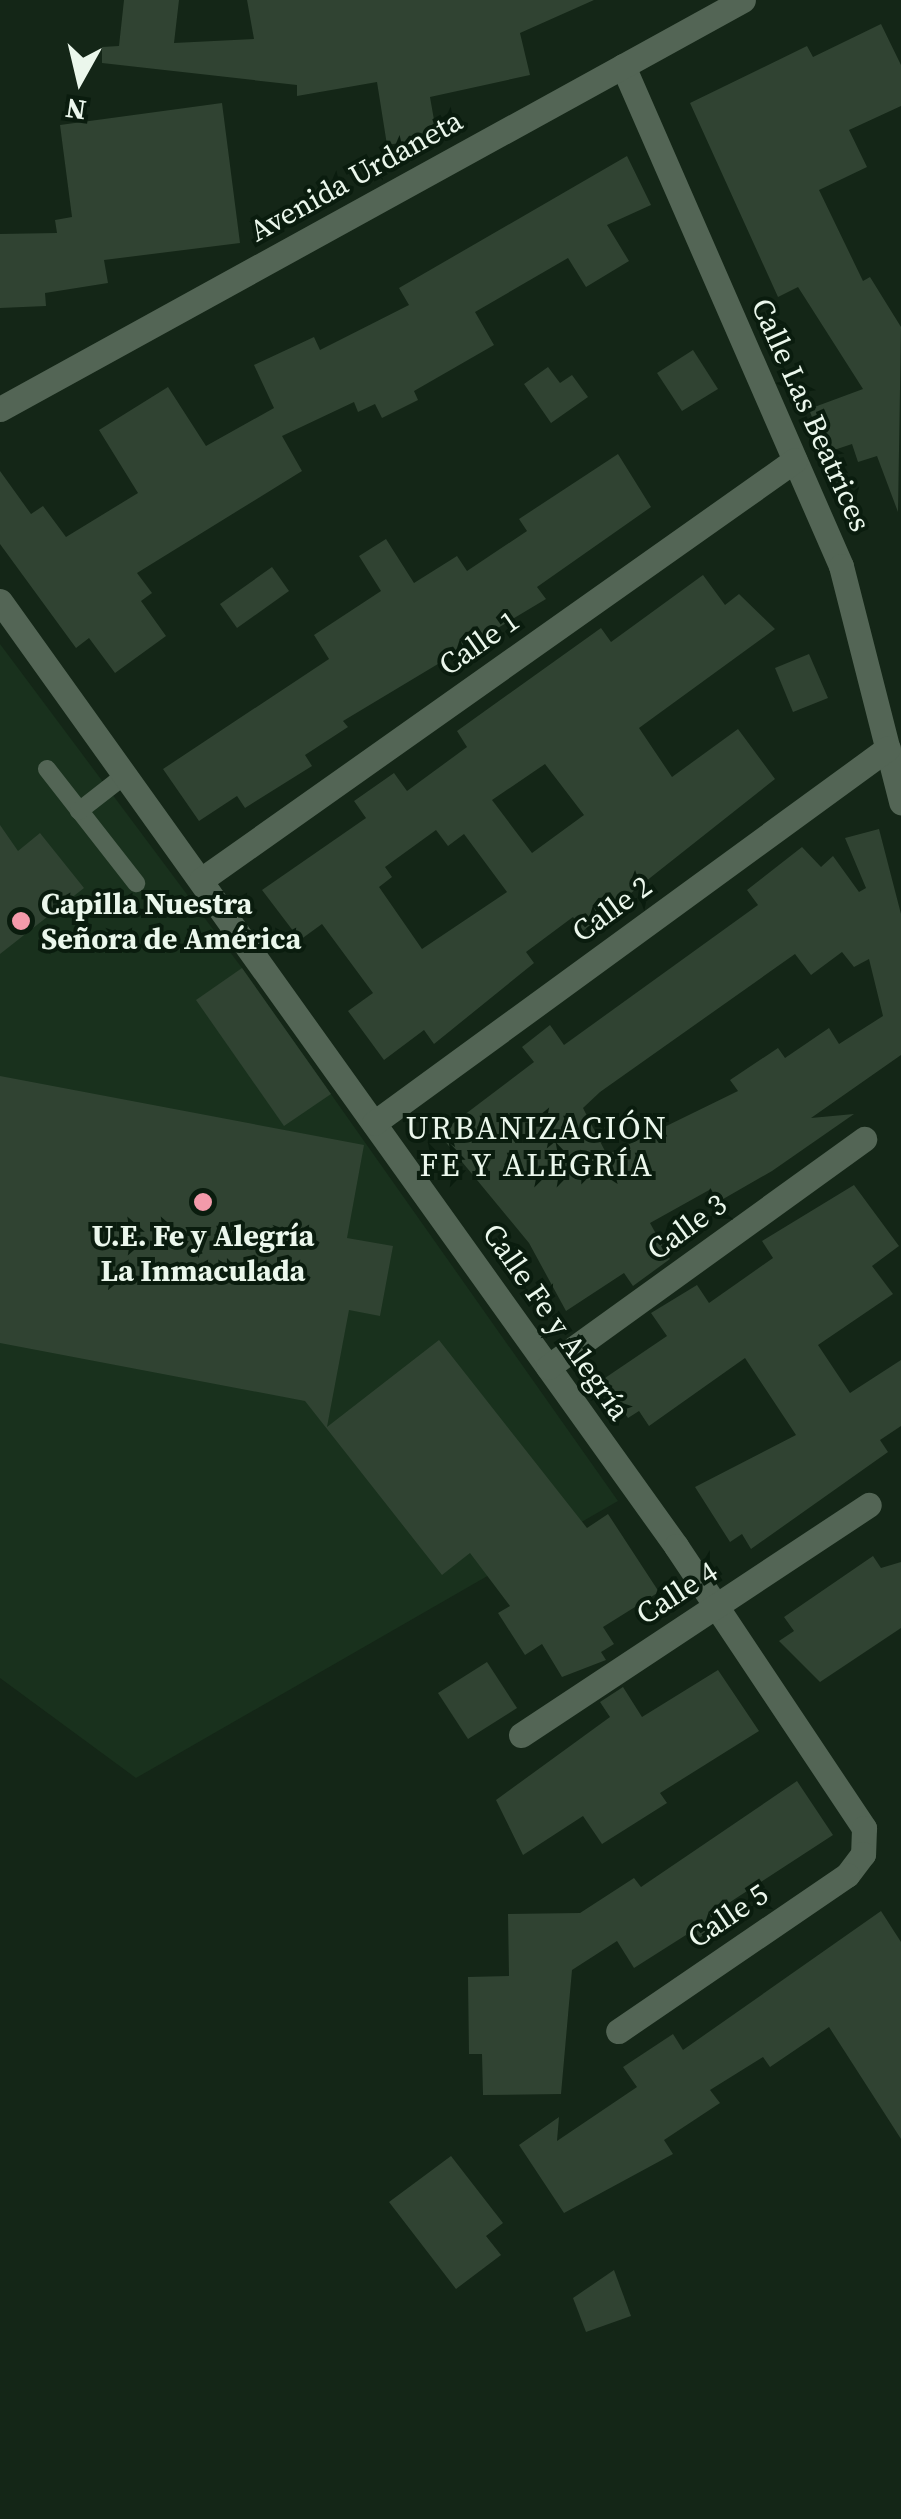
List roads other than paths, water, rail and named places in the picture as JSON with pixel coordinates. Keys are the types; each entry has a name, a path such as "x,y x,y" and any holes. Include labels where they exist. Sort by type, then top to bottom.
{"street":[{"name":"Avenida Urdaneta","path":"0,408 624,66 727,3"},
{"name":"Calle Las Beatrices","path":"624,66 841,566 901,802"},
{"name":"Calle 1","path":"201,880 795,460"},
{"name":"Calle Fe y Alegría","path":"0,601 716,1606 857,1812 864,1846"},
{"name":"Calle 2","path":"374,1123 888,748"},
{"name":"Calle 3","path":"548,1367 864,1139"},
{"name":"Calle 4","path":"521,1734 869,1505"},
{"name":"Calle 5","path":"618,2031 847,1874 864,1846"}],"lane":[{"path":"47,769 136,883"},
{"path":"79,810 126,776"}],"place":[{"name":"Capilla Nuestra Señora de América","path":"21,921"},
{"name":"U.E. Fe y Alegría La Inmaculada","path":"203,1202"}],"district":[{"name":"URBANIZACIÓN FE Y ALEGRÍA","path":"537,1148"}]}
